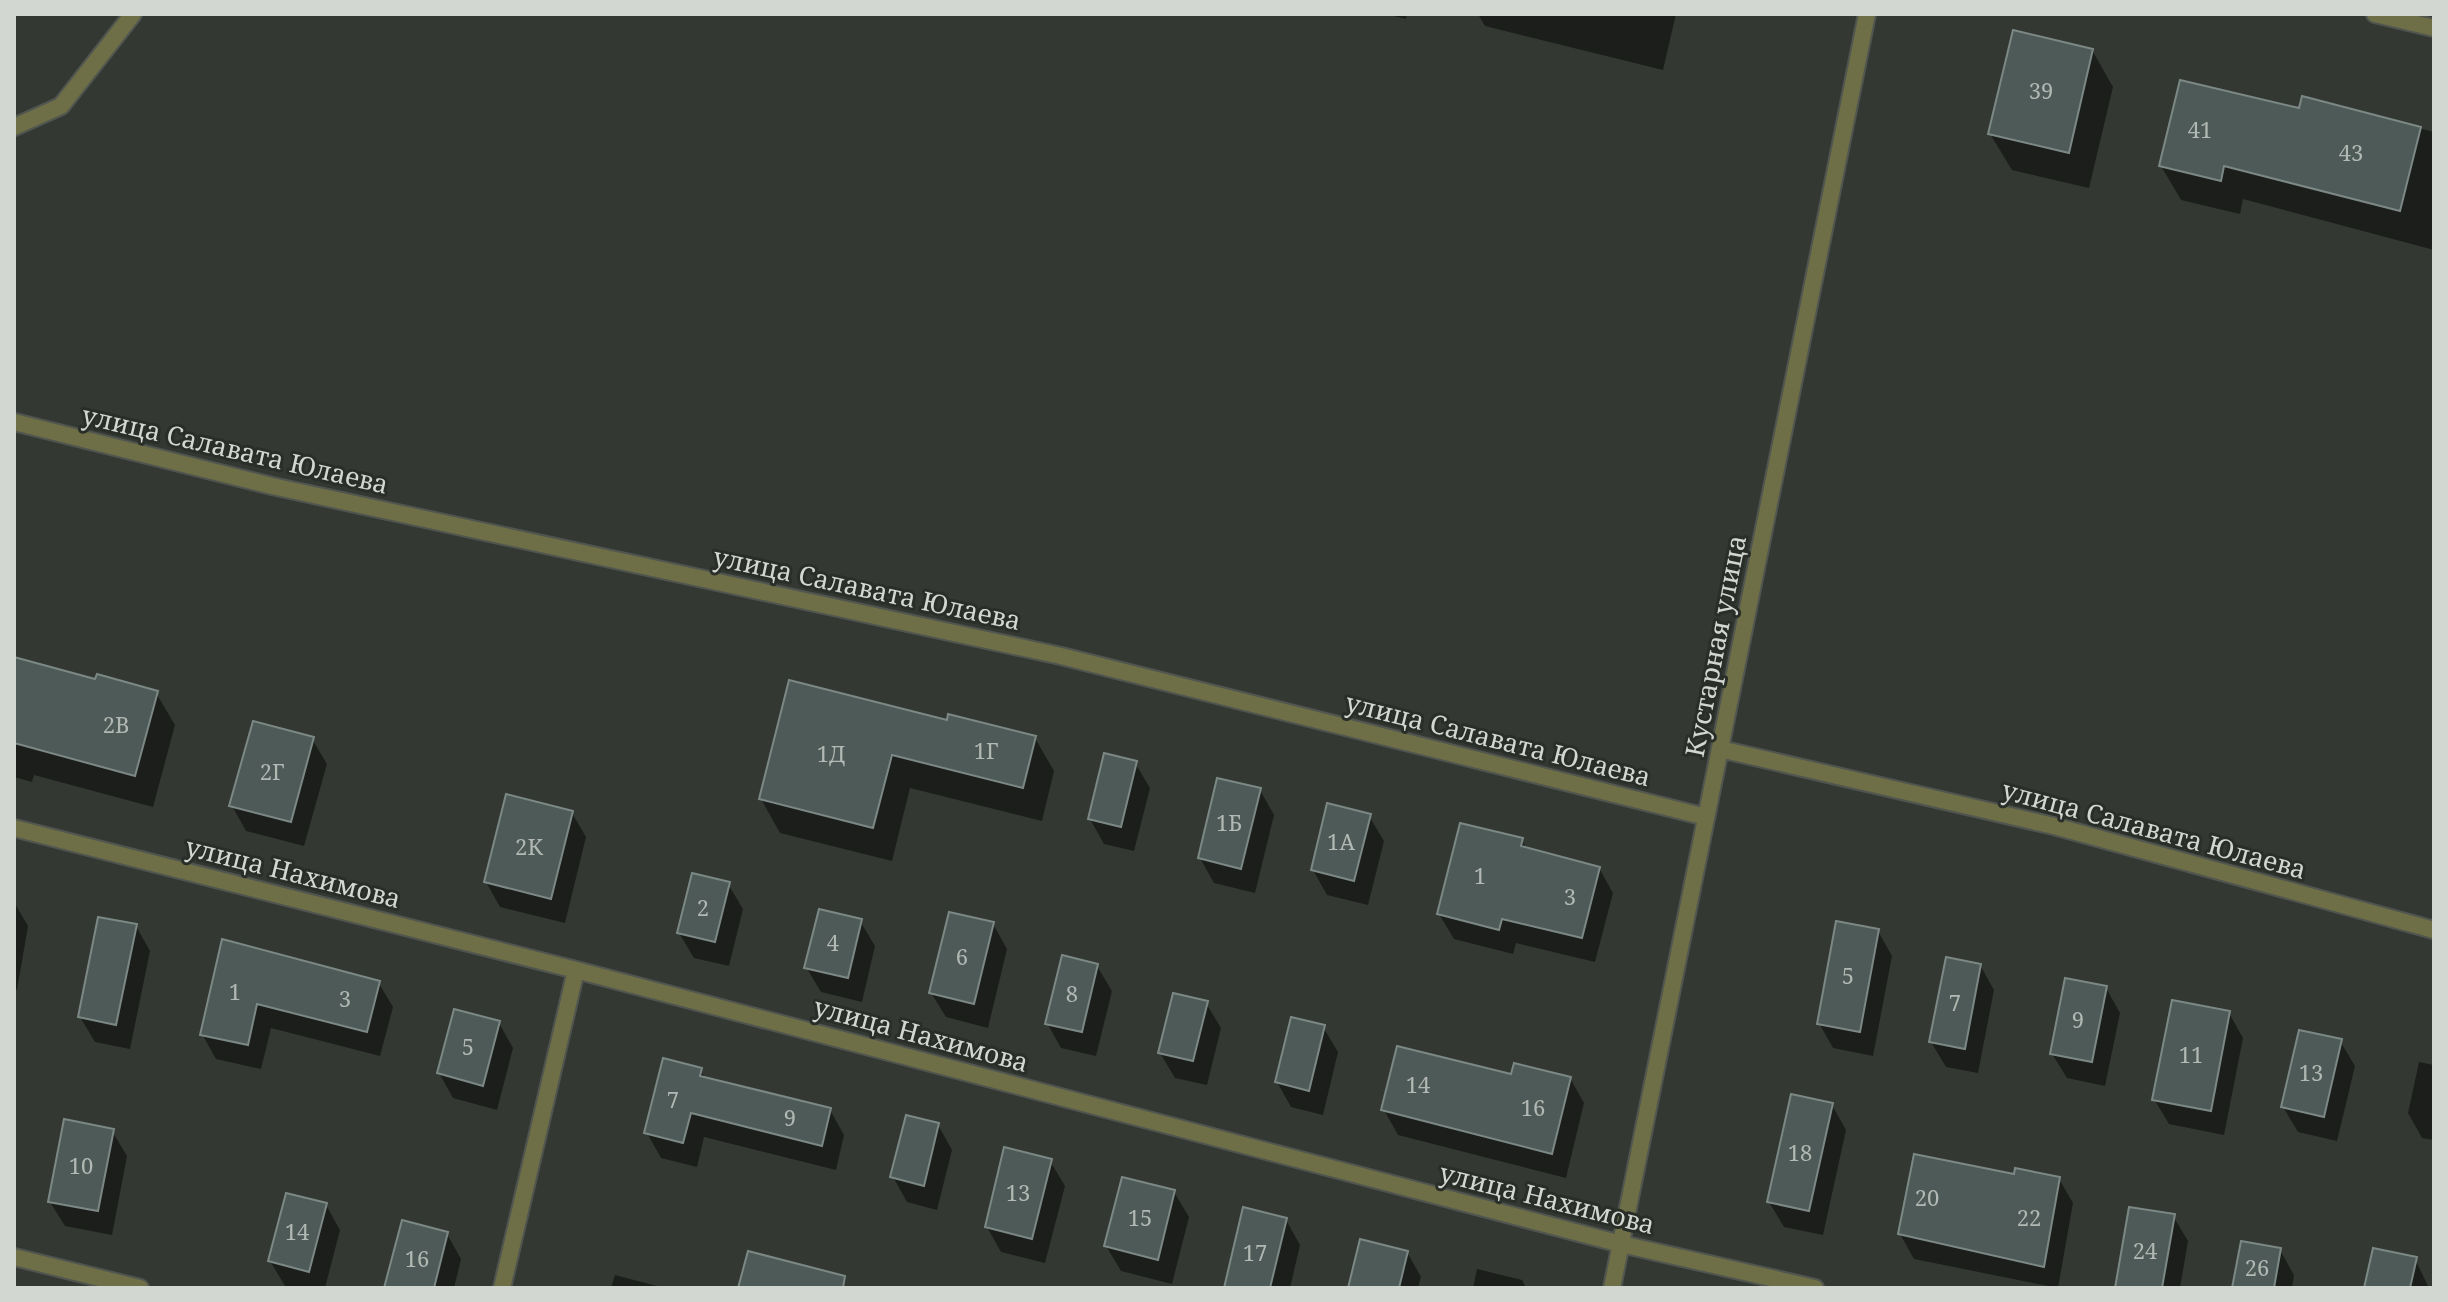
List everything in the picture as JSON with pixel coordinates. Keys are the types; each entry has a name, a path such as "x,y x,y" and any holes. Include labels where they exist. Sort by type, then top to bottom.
{"street":[{"path":"14,127 61,106 133,14"},
{"name":"Кустарная улица","path":"1612,1288 1867,14"},
{"path":"2375,14 2434,28"},
{"name":"улица Салавата Юлаева","path":"14,422 272,486 1061,656 1706,817"},
{"name":"улица Салавата Юлаева","path":"1720,749 2054,826 2434,930"},
{"name":"улица Нахимова","path":"14,828 576,970 1621,1244 1815,1288"},
{"path":"502,1288 576,970"},
{"path":"14,1257 140,1288"}],"building":[{"path":"2013,30 2093,49 2069,153 1988,134"},
{"path":"2180,80 2299,108 2302,96 2421,127 2400,211 2224,166 2221,181 2159,166"},
{"path":"14,657 95,679 97,674 158,691 135,776 14,743"},
{"path":"789,680 947,720 948,714 1036,736 1023,788 892,755 873,828 759,799"},
{"path":"253,721 314,737 291,822 229,806"},
{"path":"1104,753 1137,761 1121,827 1088,819"},
{"path":"1217,778 1261,788 1241,869 1198,858"},
{"path":"506,794 573,811 551,899 484,882"},
{"path":"1327,803 1371,814 1354,881 1311,870"},
{"path":"1460,823 1523,838 1521,846 1600,867 1582,938 1502,919 1499,930 1437,914"},
{"path":"692,873 730,882 715,942 677,933"},
{"path":"819,909 862,919 848,978 804,968"},
{"path":"949,912 994,922 974,1004 929,993"},
{"path":"98,917 137,924 116,1025 78,1017"},
{"path":"1836,921 1879,929 1860,1032 1817,1024"},
{"path":"222,939 380,981 367,1032 257,1004 248,1045 200,1035"},
{"path":"1062,955 1098,964 1082,1032 1045,1024"},
{"path":"1946,957 1981,964 1965,1049 1929,1042"},
{"path":"2065,978 2107,986 2092,1062 2050,1054"},
{"path":"1173,993 1208,1001 1193,1061 1158,1053"},
{"path":"2172,1000 2230,1011 2211,1111 2152,1100"},
{"path":"454,1009 500,1021 483,1086 437,1073"},
{"path":"1291,1017 1325,1025 1309,1091 1275,1082"},
{"path":"2299,1030 2342,1039 2324,1117 2281,1107"},
{"path":"1397,1046 1511,1074 1514,1063 1571,1077 1552,1154 1381,1110"},
{"path":"663,1058 702,1068 700,1076 831,1108 822,1146 691,1113 683,1143 644,1133"},
{"path":"1791,1094 1833,1103 1809,1211 1767,1202"},
{"path":"906,1115 939,1123 924,1186 890,1177"},
{"path":"64,1119 114,1129 98,1211 48,1202"},
{"path":"1004,1147 1052,1159 1032,1239 985,1227"},
{"path":"1914,1154 2014,1174 2015,1168 2060,1177 2044,1267 1898,1234"},
{"path":"1122,1177 1175,1190 1158,1260 1104,1246"},
{"path":"286,1193 327,1203 309,1272 268,1261"},
{"path":"1243,1207 1287,1218 1270,1288 1224,1288"},
{"path":"2129,1207 2175,1214 2162,1288 2115,1288"},
{"path":"402,1220 448,1232 434,1288 384,1288"},
{"path":"1360,1239 1408,1251 1399,1288 1348,1288"},
{"path":"2241,1241 2281,1248 2274,1288 2232,1288"},
{"path":"2373,1248 2417,1257 2410,1288 2364,1288"},
{"path":"748,1251 845,1276 843,1288 738,1288"}]}
